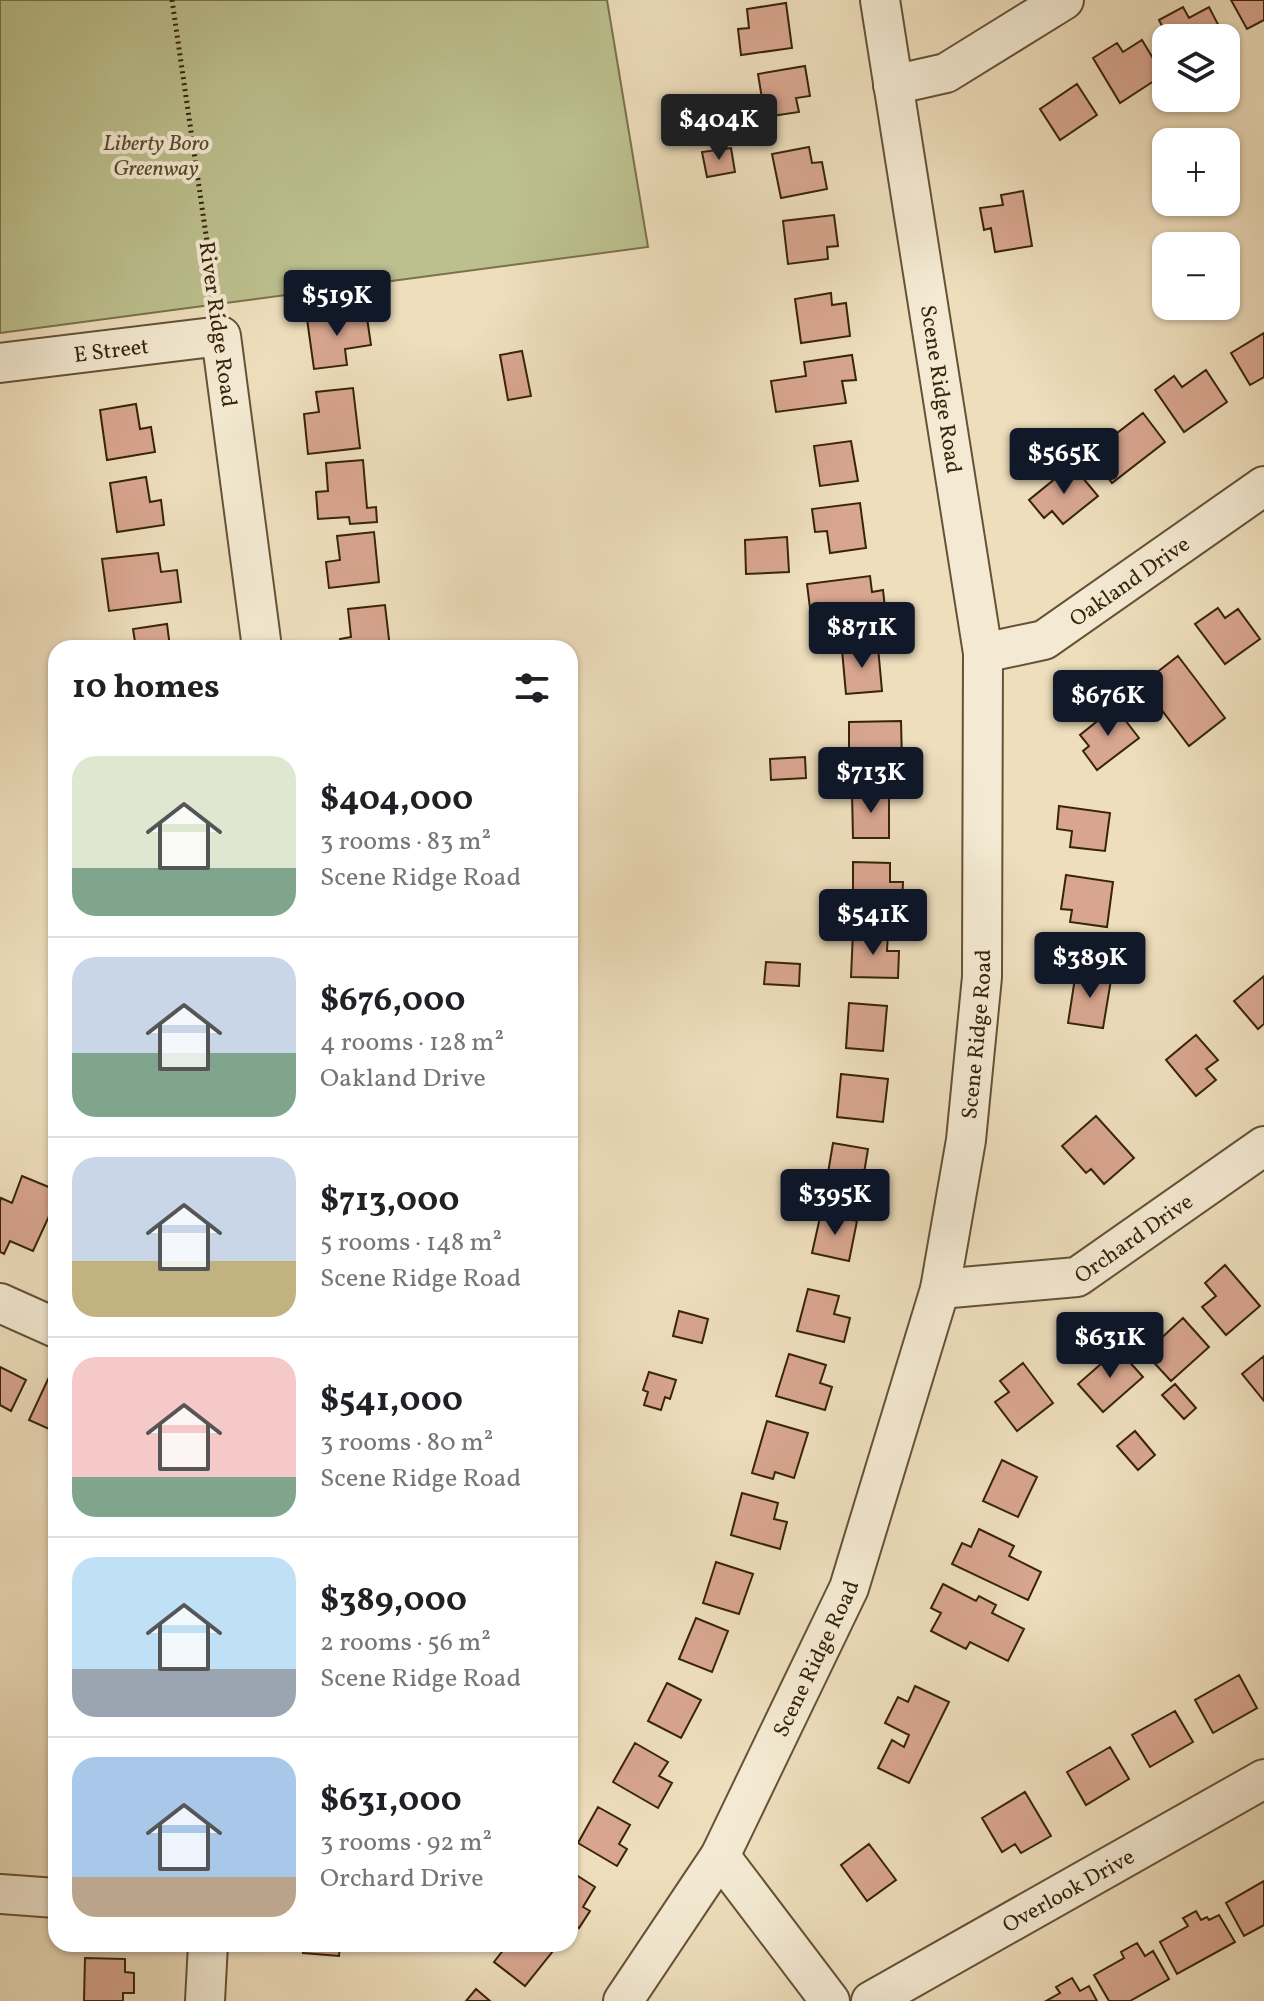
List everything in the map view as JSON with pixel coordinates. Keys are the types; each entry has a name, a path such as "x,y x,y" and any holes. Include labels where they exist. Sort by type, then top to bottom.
{"street":[{"name":"Scene Ridge Road","path":"623,2001 720,1856 849,1588 940,1289 966,1140 982,977 983,653 880,0"},
{"path":"893,85 946,73 1064,0"},
{"name":"E Street","path":"0,363 221,336"},
{"name":"River Ridge Road","path":"221,336 261,640"},
{"name":"Oakland Drive","path":"983,653 1044,640 1264,486"},
{"name":"Orchard Drive","path":"940,1289 1077,1277 1264,1146"},
{"path":"0,1303 48,1324"},
{"name":"Overlook Drive","path":"871,2001 1264,1779"},
{"path":"720,1856 830,2001"},
{"path":"0,1894 48,1897"},
{"path":"205,2001 208,1952"}],"path":[{"name":"River Ridge Road","path":"172,0 221,336"}],"green space":[{"name":"Liberty Boro Greenway","path":"0,0 607,0 648,247 0,333"}],"building":[{"path":"1231,0 1264,0 1264,20 1247,29"},
{"path":"786,3 792,48 741,55 738,29 749,28 747,9"},
{"path":"1183,7 1189,18 1209,7 1218,24 1161,24 1159,20"},
{"path":"1142,40 1152,57 1152,82 1120,103 1093,58 1117,43 1123,52"},
{"path":"805,66 810,96 796,98 799,112 765,117 758,74"},
{"path":"1077,84 1097,115 1060,140 1040,109"},
{"path":"809,147 812,163 822,162 827,189 781,198 772,154"},
{"path":"731,148 735,172 707,177 702,152"},
{"path":"1023,191 1032,246 995,252 991,228 984,230 980,208 1003,205 1001,195"},
{"path":"834,215 838,246 827,247 828,259 788,264 783,221"},
{"path":"831,293 832,305 846,303 850,336 801,343 795,299"},
{"path":"366,311 371,345 345,349 347,365 314,369 307,319"},
{"path":"1264,333 1264,377 1250,385 1231,353"},
{"path":"522,351 531,396 508,400 500,355"},
{"path":"852,355 856,380 842,381 846,403 776,412 771,381 806,376 804,362"},
{"path":"1206,370 1227,402 1184,432 1155,390 1174,376 1182,387"},
{"path":"353,388 360,448 308,454 304,414 319,412 316,392"},
{"path":"136,404 140,429 151,427 155,452 107,460 100,410"},
{"path":"1143,413 1165,442 1112,483 1090,454"},
{"path":"851,441 858,481 820,486 814,446"},
{"path":"363,460 367,508 376,507 377,522 350,524 349,517 318,519 316,492 328,491 326,463"},
{"path":"1072,465 1098,496 1063,524 1052,511 1044,518 1029,500"},
{"path":"146,477 150,502 161,500 164,525 117,532 110,483"},
{"path":"860,503 866,548 830,553 827,531 815,532 812,509"},
{"path":"374,532 379,582 329,588 326,562 340,560 337,536"},
{"path":"787,537 789,572 746,574 745,540"},
{"path":"158,553 161,572 177,570 181,602 109,611 102,559"},
{"path":"870,576 872,592 883,590 886,617 837,624 836,612 811,616 807,584"},
{"path":"385,605 389,640 340,640 351,637 348,609"},
{"path":"1218,608 1225,618 1238,609 1260,639 1225,664 1195,624"},
{"path":"167,624 169,640 135,640 133,629"},
{"path":"878,647 882,691 846,694 842,650"},
{"path":"1178,656 1225,718 1189,746 1142,684"},
{"path":"1115,707 1139,738 1097,770 1083,751 1089,746 1080,735"},
{"path":"901,721 902,762 849,763 849,722"},
{"path":"805,757 806,778 771,780 770,759"},
{"path":"889,791 889,838 853,838 852,792"},
{"path":"1059,806 1110,813 1105,851 1070,847 1072,831 1057,829"},
{"path":"853,862 890,863 890,882 903,882 902,904 892,904 891,913 853,913"},
{"path":"1066,875 1113,882 1107,927 1070,922 1072,910 1061,909"},
{"path":"853,932 888,933 887,951 899,951 898,978 851,977"},
{"path":"766,962 800,964 799,986 764,984"},
{"path":"1090,971 1112,974 1103,1028 1068,1023 1075,978 1088,980"},
{"path":"1264,976 1264,1024 1258,1029 1234,1001"},
{"path":"849,1003 887,1006 883,1051 846,1048"},
{"path":"1196,1035 1218,1060 1206,1069 1216,1080 1196,1096 1166,1060"},
{"path":"841,1074 888,1079 883,1122 837,1117"},
{"path":"1096,1116 1134,1158 1104,1184 1091,1169 1086,1173 1062,1146"},
{"path":"833,1143 868,1149 861,1191 826,1185"},
{"path":"22,1176 48,1187 48,1218 33,1251 10,1241 4,1254 0,1252 1,1198 12,1203"},
{"path":"821,1213 857,1221 849,1261 812,1253"},
{"path":"1225,1265 1260,1306 1226,1335 1202,1307 1216,1296 1205,1283"},
{"path":"808,1289 839,1296 834,1314 850,1318 844,1342 797,1331"},
{"path":"679,1311 708,1319 702,1343 673,1336"},
{"path":"1183,1318 1209,1347 1171,1381 1145,1353"},
{"path":"1118,1349 1143,1377 1103,1412 1078,1384"},
{"path":"789,1354 826,1365 820,1383 832,1387 825,1410 776,1396"},
{"path":"1264,1356 1264,1401 1242,1374"},
{"path":"1023,1363 1053,1403 1017,1431 995,1402 1009,1392 1000,1381"},
{"path":"0,1367 26,1380 11,1411 0,1405"},
{"path":"649,1372 676,1380 670,1399 665,1397 661,1410 644,1405 648,1392 643,1390"},
{"path":"48,1379 48,1428 29,1420"},
{"path":"1175,1384 1196,1408 1184,1419 1162,1395"},
{"path":"767,1421 808,1433 794,1478 775,1472 773,1479 752,1473"},
{"path":"1135,1431 1155,1455 1138,1470 1117,1446"},
{"path":"1002,1460 1037,1477 1018,1517 983,1501"},
{"path":"742,1493 778,1503 774,1519 787,1522 780,1549 731,1535"},
{"path":"979,1529 1014,1546 1009,1556 1041,1572 1028,1600 952,1564 962,1543 971,1547"},
{"path":"716,1562 753,1574 739,1614 703,1603"},
{"path":"943,1584 976,1601 979,1596 996,1605 992,1613 1024,1629 1008,1661 970,1642 966,1649 931,1631 941,1613 931,1608"},
{"path":"696,1618 728,1631 712,1672 679,1659"},
{"path":"1239,1675 1257,1708 1213,1733 1195,1700"},
{"path":"667,1683 701,1700 681,1738 648,1721"},
{"path":"915,1686 949,1702 909,1783 878,1768 892,1740 904,1747 909,1735 885,1723 898,1697 908,1702"},
{"path":"1175,1711 1193,1742 1150,1767 1132,1735"},
{"path":"635,1743 668,1762 659,1776 672,1783 658,1808 613,1782"},
{"path":"1110,1747 1129,1779 1086,1805 1067,1772"},
{"path":"1025,1792 1051,1836 1021,1853 1015,1844 1002,1852 982,1818"},
{"path":"598,1807 630,1825 619,1844 627,1849 617,1866 578,1843"},
{"path":"869,1844 896,1880 867,1901 841,1865"},
{"path":"578,1876 595,1887 583,1907 590,1911 579,1928"},
{"path":"1264,1881 1264,1925 1244,1936 1226,1903"},
{"path":"1196,1911 1201,1920 1219,1915 1235,1942 1177,1974 1160,1942 1188,1926 1183,1918"},
{"path":"1137,1943 1145,1956 1153,1951 1169,1979 1130,2001 1109,2001 1094,1975 1124,1958 1121,1952"},
{"path":"303,1952 339,1952 339,1956"},
{"path":"502,1952 552,1952 525,1986 494,1962"},
{"path":"85,1958 125,1959 125,1972 134,1973 134,1993 123,1993 123,2001 84,2001"},
{"path":"1072,1978 1080,1991 1089,1986 1097,2001 1046,2001 1060,1993 1056,1987"},
{"path":"476,1989 490,2001 466,2001"}]}
